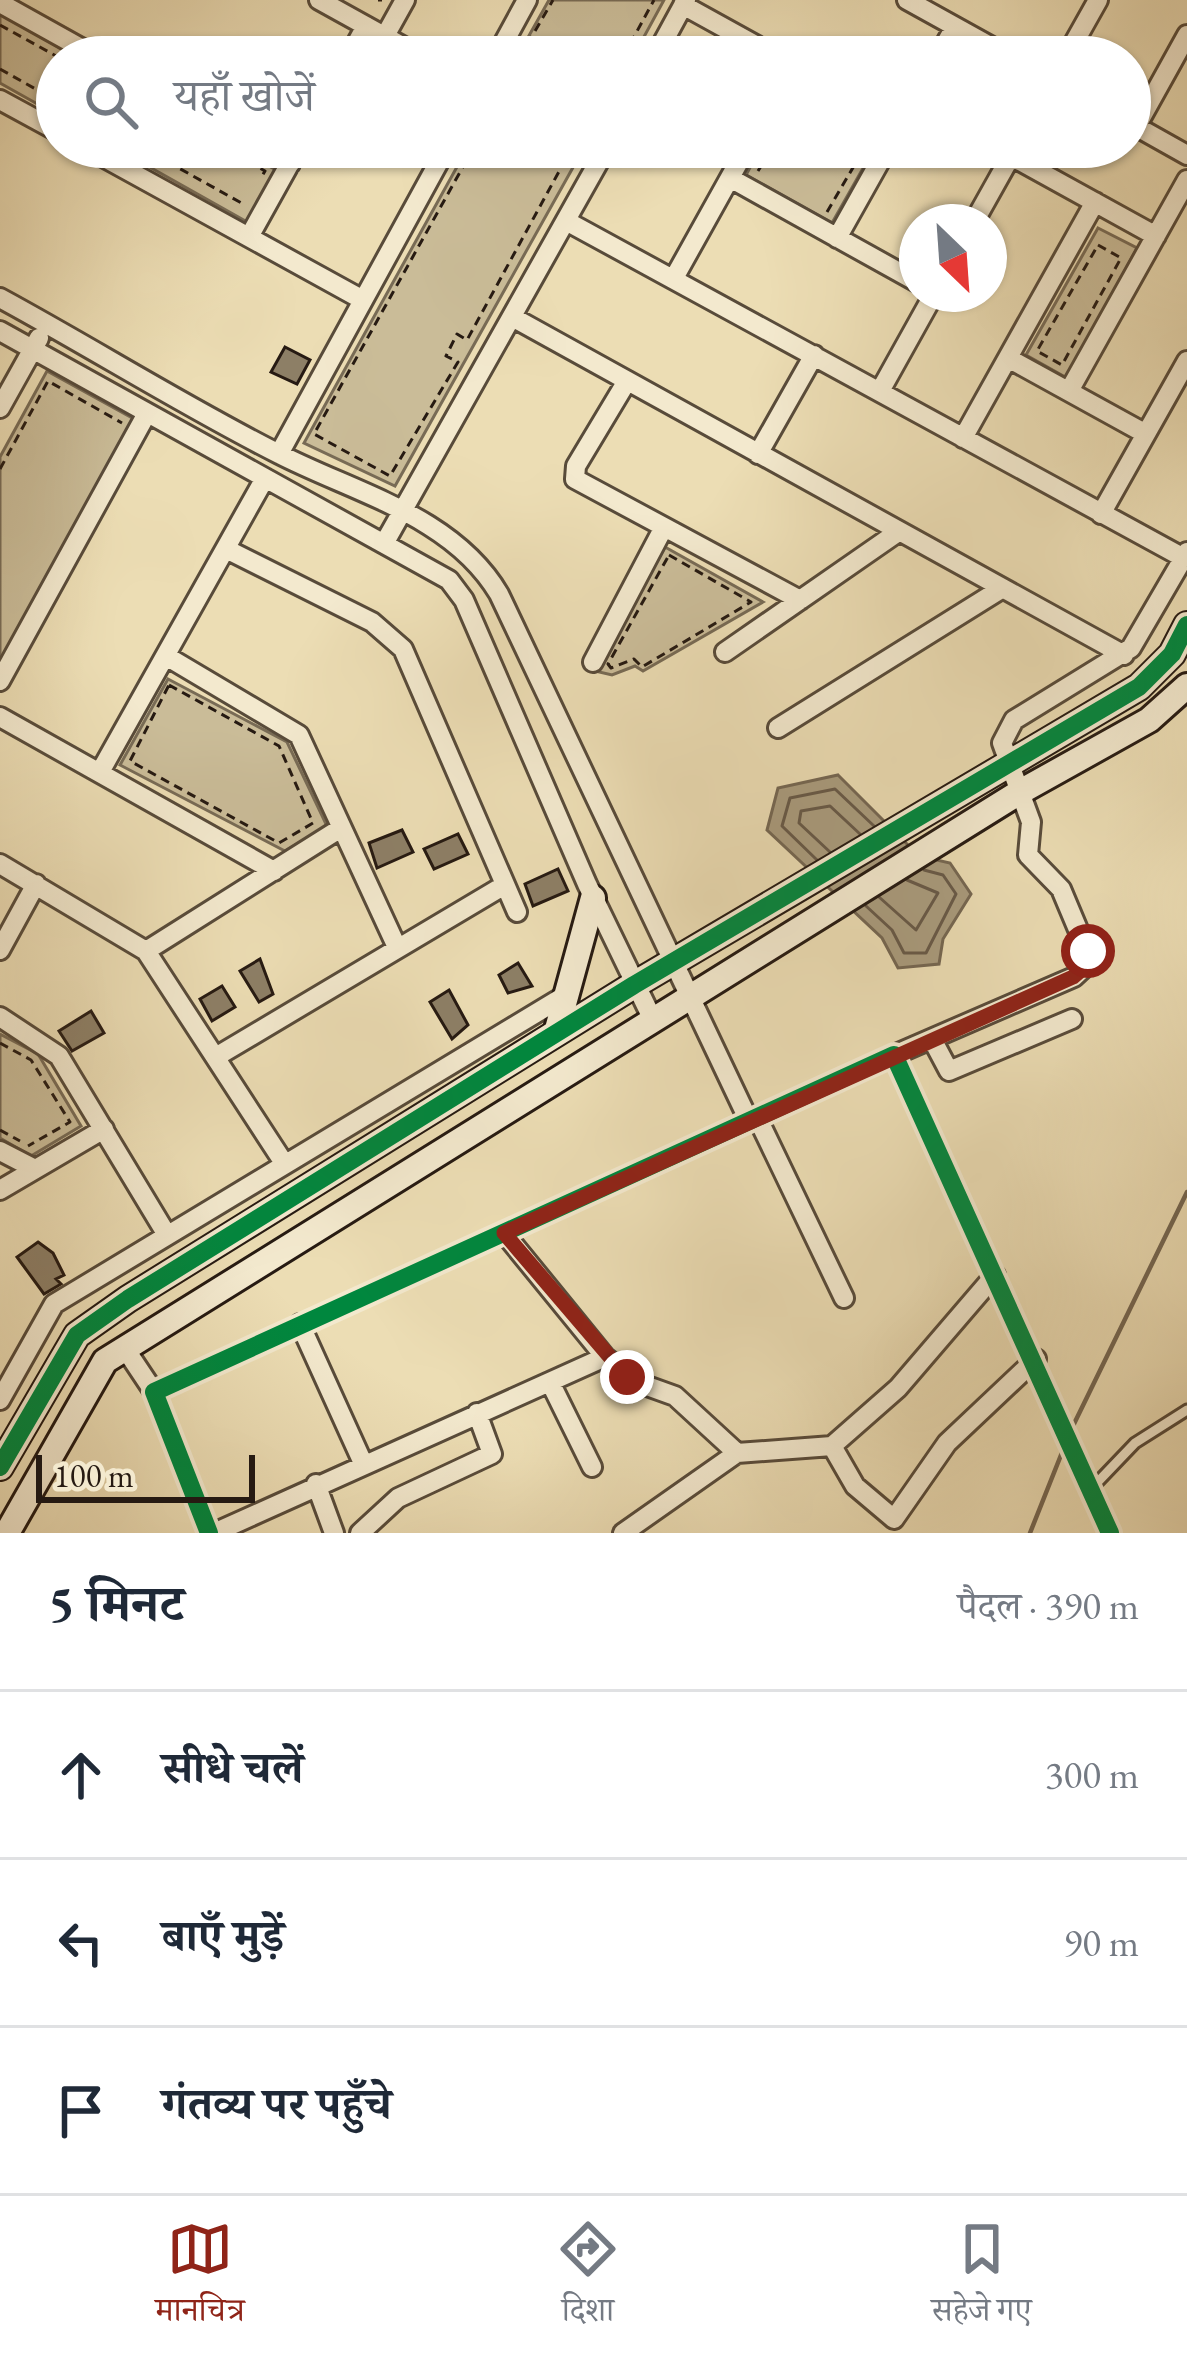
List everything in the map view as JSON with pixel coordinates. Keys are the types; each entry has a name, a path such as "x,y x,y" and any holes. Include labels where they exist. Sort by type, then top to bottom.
{"street":[{"path":"320,0 385,36 405,0"},
{"path":"507,36 527,0"},
{"path":"907,0 972,36"},
{"path":"1076,36 1093,2"},
{"path":"0,3 59,36"},
{"path":"666,36 684,3 741,36"},
{"path":"361,36 366,26"},
{"path":"950,36 955,27"},
{"path":"1151,97 1184,47"},
{"path":"0,100 36,120"},
{"path":"1151,135 1187,155"},
{"path":"124,168 363,300"},
{"path":"249,237 287,168"},
{"path":"279,454 435,168"},
{"path":"385,542 568,222 590,168"},
{"path":"674,278 735,168"},
{"path":"837,238 875,168"},
{"path":"984,204 1005,168"},
{"path":"1040,168 1156,236"},
{"path":"730,178 899,272"},
{"path":"1069,391 1187,180"},
{"path":"964,438 1095,202"},
{"path":"154,1392 1073,977 1088,964 1088,951 1061,889 1028,855 1031,822 1005,763 1002,743 1010,723 1124,655 1185,555 1101,514 568,222"},
{"path":"0,298 279,454 403,511 470,554 499,594 671,964 844,1298"},
{"path":"880,392 924,312"},
{"path":"512,317 1124,655"},
{"path":"0,408 46,323"},
{"path":"0,331 448,580 464,600 593,898 653,1020"},
{"path":"758,454 814,355"},
{"path":"1008,358 1146,434"},
{"path":"1101,514 1187,361"},
{"path":"627,381 574,473 580,482 800,600"},
{"path":"0,681 146,415"},
{"path":"100,772 266,478"},
{"path":"593,662 664,527"},
{"path":"724,652 898,532"},
{"path":"226,550 372,622 403,649 517,912"},
{"path":"778,728 1000,589"},
{"path":"0,1467 77,1335 634,985 1138,687 1172,654 1187,625"},
{"path":"166,656 299,735 396,946"},
{"path":"8,1533 105,1360 1020,792 1149,720 1187,686"},
{"path":"0,717 274,871"},
{"path":"146,951 341,829"},
{"path":"0,864 146,951 218,1054 284,1163"},
{"path":"0,950 36,884"},
{"path":"218,1054 502,886"},
{"path":"556,1033 593,898"},
{"path":"0,1400 54,1304 566,994"},
{"path":"0,1017 50,1046 167,1235"},
{"path":"932,1039 949,1071 1072,1019"},
{"path":"894,1055 1036,1359 1110,1533"},
{"path":"407,1090 418,1119"},
{"path":"0,1190 104,1129"},
{"path":"0,1151 33,1168"},
{"path":"504,1233 605,1357 636,1382 675,1396 736,1454"},
{"path":"623,1533 736,1454 832,1446 898,1388 995,1275"},
{"path":"300,1324 363,1463"},
{"path":"124,1347 154,1392 211,1533 605,1357"},
{"path":"832,1446 855,1486 894,1519 947,1443 1036,1359"},
{"path":"550,1382 592,1467"},
{"path":"360,1533 398,1498 492,1454 477,1413"},
{"path":"316,1484 334,1533"}],"lane":[{"path":"1091,1489 1135,1442 1187,1410"}],"path":[{"path":"533,36 554,0"},
{"path":"634,36 654,0"},
{"path":"0,25 36,45"},
{"path":"0,69 36,89"},
{"path":"179,168 248,206"},
{"path":"256,189 265,171 260,168"},
{"path":"462,168 314,434 390,476 458,362 446,356 457,334 467,340 561,168"},
{"path":"757,173 760,168"},
{"path":"810,203 828,213 853,168"},
{"path":"1098,245 1121,258 1062,365 1036,351 1098,245"},
{"path":"0,469 49,381 126,425"},
{"path":"669,554 751,602 642,667 634,659 617,668 608,664 669,554"},
{"path":"169,685 279,746 313,823 279,843 130,760 169,685"},
{"path":"0,1043 31,1060 70,1122 30,1147 0,1130"}],"shaded area":[{"path":"549,0 664,0 644,36 529,36"},
{"path":"0,14 39,36 36,103 0,83"},
{"path":"151,168 276,170 249,223"},
{"path":"456,168 573,168 395,486 304,443"},
{"path":"750,168 863,168 832,223 746,175"},
{"path":"1098,228 1137,248 1067,378 1026,355"},
{"path":"47,371 134,419 0,662 0,457"},
{"path":"665,547 763,602 643,671 635,666 612,675 595,671"},
{"path":"168,679 287,742 327,826 285,851 120,765"},
{"path":"0,1034 38,1054 81,1126 31,1156 0,1138"}],"water":[{"path":"838,775 919,856 950,863 971,894 943,939 939,964 898,968 882,938 767,830 778,788"}],"building":[{"path":"285,347 310,360 297,384 271,372"},
{"path":"402,830 413,852 377,868 369,843"},
{"path":"458,834 468,854 434,869 424,849"},
{"path":"558,869 568,891 533,906 525,884"},
{"path":"260,959 273,994 259,1002 240,971"},
{"path":"518,963 532,986 508,993 499,975"},
{"path":"222,986 235,1007 212,1021 200,999"},
{"path":"449,990 468,1025 452,1039 430,1002"},
{"path":"91,1011 104,1033 72,1051 59,1031"},
{"path":"38,1242 53,1253 64,1275 56,1279 61,1284 44,1294 17,1257"}],"waterway":[{"path":"1072,1428 1187,1192"},
{"path":"1030,1533 1063,1450"}],"cycle path":[{"path":"0,1467 77,1335 634,985 1139,687 1172,654 1187,625"},
{"path":"209,1533 154,1392 894,1055 1110,1533"}],"route":[{"path":"627,1377 605,1357 504,1233 1073,977 1088,964 1088,951"}]}
